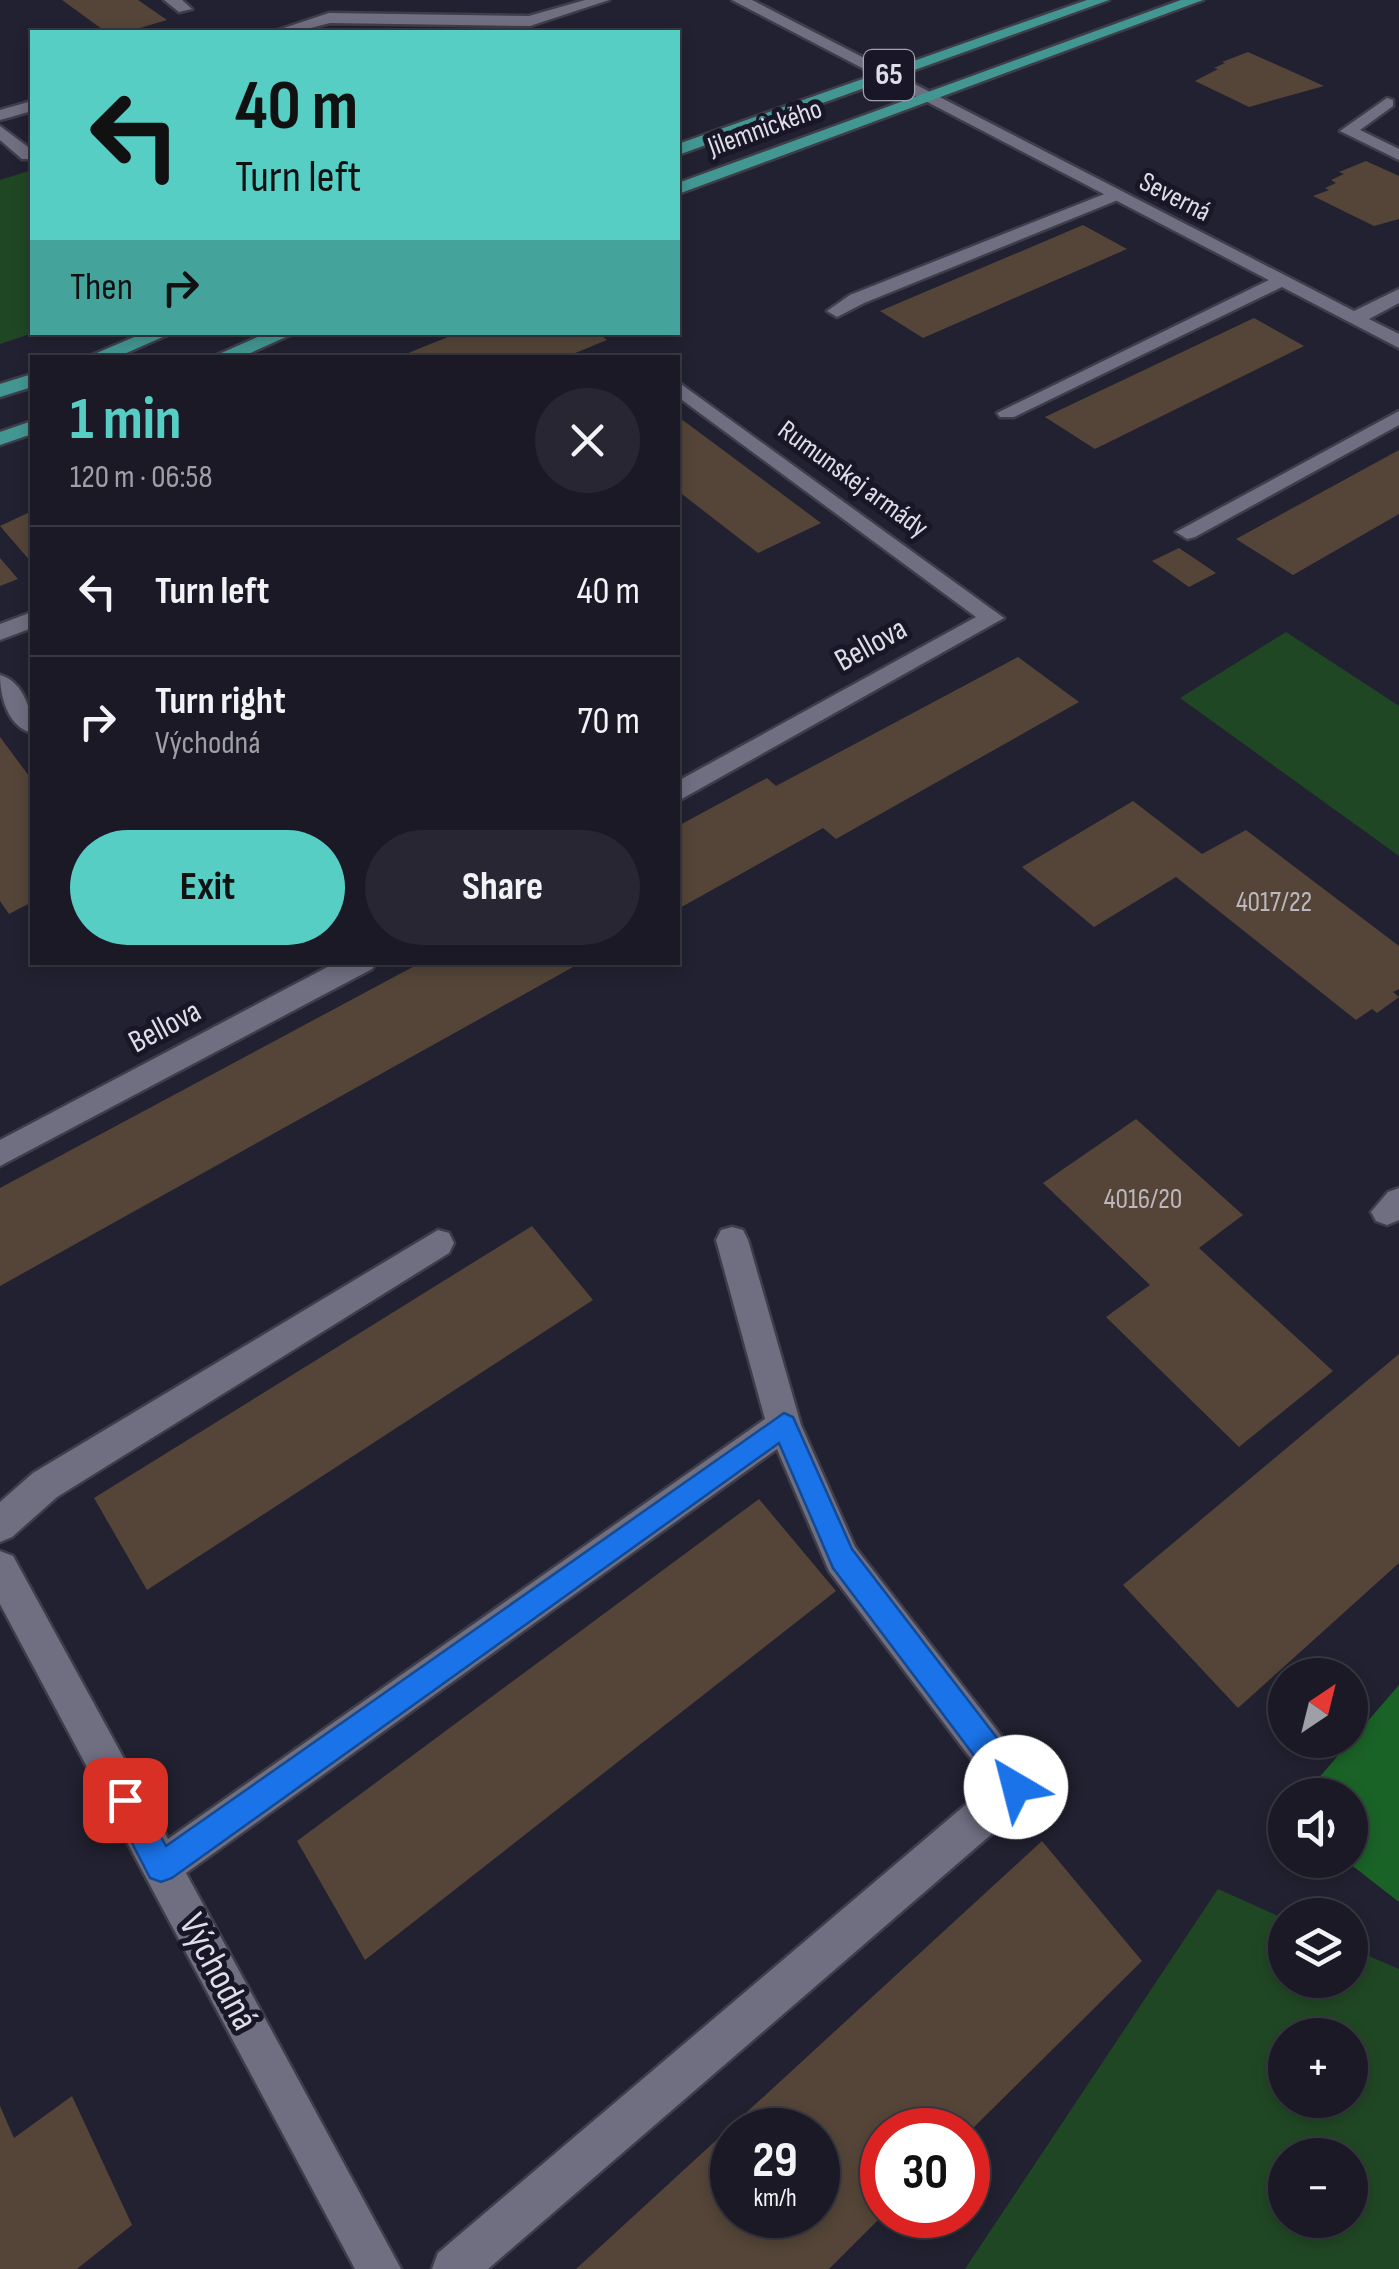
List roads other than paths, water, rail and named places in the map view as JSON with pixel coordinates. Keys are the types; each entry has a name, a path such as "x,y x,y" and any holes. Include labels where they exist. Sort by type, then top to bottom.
{"main road":[{"name":"Jilemnického","path":"680,149 1101,0"},
{"name":"Jilemnického","path":"680,188 1195,0"},
{"path":"103,355 157,335"},
{"path":"228,355 280,335"},
{"path":"0,392 30,381"},
{"path":"0,439 30,428"}],"street":[{"path":"287,30 386,0"},
{"path":"491,0 548,30"},
{"path":"329,18 530,20 602,0"},
{"path":"743,0 927,98"},
{"name":"Severná","path":"927,98 1399,342"},
{"path":"1387,103 1348,131 1399,155"},
{"path":"0,116 30,107"},
{"path":"0,131 28,155"},
{"path":"837,311 1112,196"},
{"path":"1008,413 1279,281"},
{"path":"1354,319 1399,295"},
{"name":"Rumunskej armády","path":"680,389 992,618"},
{"path":"1188,532 1399,418"},
{"name":"Bellova","path":"680,791 992,618"},
{"path":"0,633 30,621"},
{"path":"0,683 30,722"},
{"name":"Bellova","path":"0,1154 356,965"},
{"path":"454,2269 1016,1787 842,1559 784,1425 732,1240"},
{"path":"0,1525 46,1485 438,1244"},
{"path":"161,1867 784,1425"},
{"name":"Východná","path":"0,1568 379,2269"}]}
